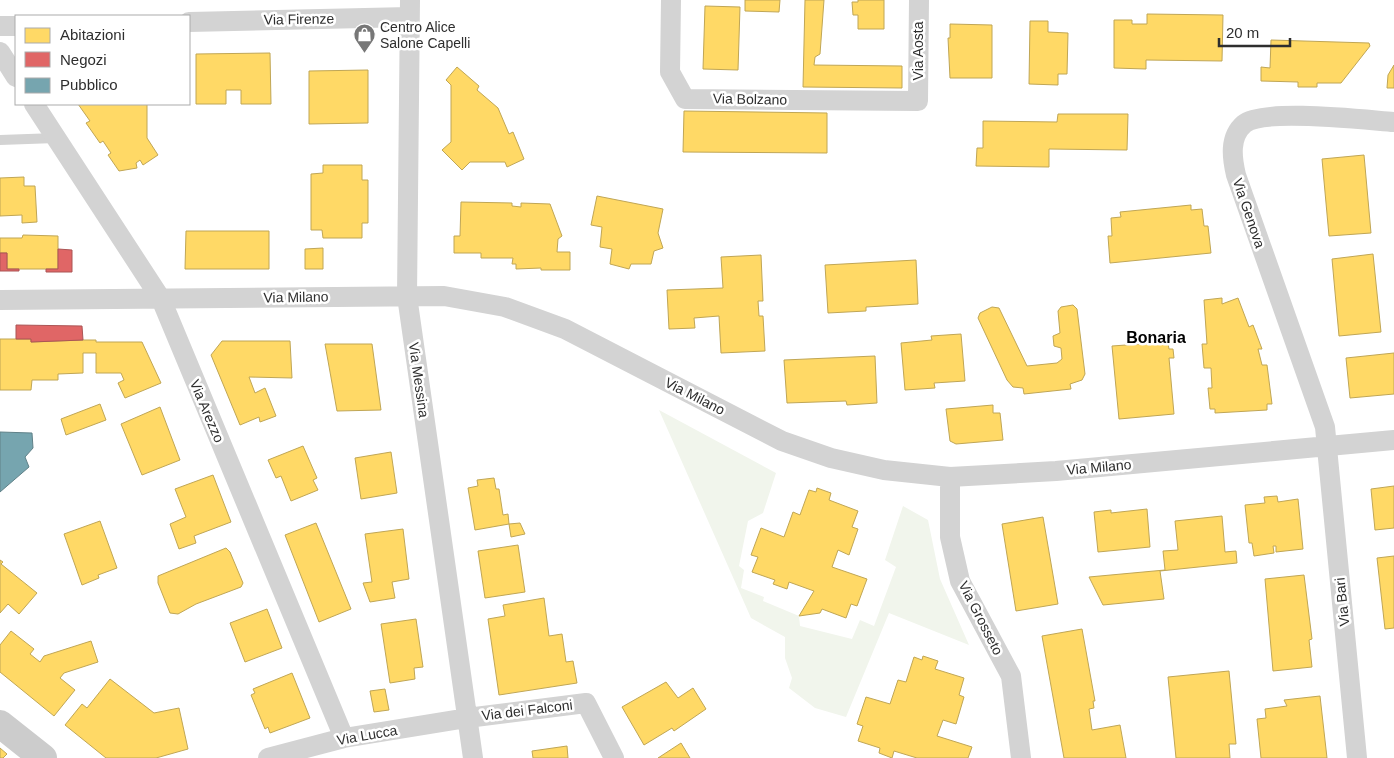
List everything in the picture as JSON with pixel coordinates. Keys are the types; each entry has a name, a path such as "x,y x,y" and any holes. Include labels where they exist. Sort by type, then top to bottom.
{"street":[{"name":"Via Bolzano","path":"671,0 670,72 685,99 918,101"},
{"name":"Via Aosta","path":"918,0 918,101"},
{"name":"Via Firenze","path":"190,22 410,8"},
{"name":"Via Messina","path":"410,8 407,296 473,758"},
{"path":"0,26 15,26"},
{"path":"0,52 15,75"},
{"name":"Via Arezzo","path":"35,105 161,299 344,738"},
{"name":"Via Genova","path":"1327,446 1325,427 1236,175 1232,148 1236,136 1245,123 1263,117 1282,116 1394,122"},
{"name":"Via Milano","path":"0,300 444,296 505,308 565,329 782,441 832,458 884,470 950,477 1056,470 1394,440"},
{"name":"Via Bari","path":"1327,446 1357,758"},
{"name":"Via Grosseto","path":"950,477 950,537 960,581 1011,676 1021,758"},
{"name":"Via dei Falconi","path":"467,718 586,703 614,758"},
{"name":"Via Lucca","path":"268,758 344,738 467,718"},
{"path":"0,724 43,758"}],"lane":[{"path":"0,140 56,138"}],"shaded area":[{"path":"659,410 776,473 763,513 748,521 739,566 744,570 741,588 764,597 763,601 799,616 800,626 852,639 860,620 874,626 896,567 885,560 903,506 928,520 940,579 969,645 889,613 846,717 815,708 789,688 792,678 785,658 785,637 751,618"}],"building: Abitazioni":[{"path":"745,0 780,0 779,12 745,11"},
{"path":"805,0 824,0 820,54 815,57 814,65 902,66 902,88 803,87"},
{"path":"858,0 884,0 884,29 858,29 858,15 853,15 852,2 858,2"},
{"path":"705,6 740,7 738,70 703,69"},
{"path":"1147,14 1223,15 1222,61 1146,60 1146,69 1114,68 1114,20 1132,20 1132,24 1147,24"},
{"path":"1030,21 1048,21 1048,32 1068,33 1067,74 1058,74 1058,85 1029,84"},
{"path":"950,24 992,25 992,78 950,78 948,38 950,38"},
{"path":"1271,40 1369,43 1370,46 1341,83 1317,83 1317,87 1298,87 1298,82 1261,81 1261,67 1270,68"},
{"path":"270,53 271,104 241,104 241,90 226,90 226,104 196,104 196,54"},
{"path":"1394,65 1394,88 1387,88 1388,75"},
{"path":"457,67 479,86 477,90 498,108 509,134 513,132 524,159 507,167 505,162 470,162 462,170 442,150 451,142 451,85 446,80"},
{"path":"368,70 368,123 309,124 309,71"},
{"path":"79,105 147,105 147,138 158,155 143,165 140,160 136,163 137,168 119,171 108,155 111,153 103,141 100,143 86,123 90,121"},
{"path":"684,111 827,113 827,153 683,152"},
{"path":"1058,114 1128,114 1127,150 1049,149 1049,167 976,166 977,148 983,148 983,121 1057,122"},
{"path":"1364,155 1371,233 1329,236 1322,159"},
{"path":"323,165 362,165 362,180 368,180 368,223 362,223 362,238 323,238 322,230 311,230 311,174 323,173"},
{"path":"24,177 24,186 35,186 37,222 22,223 22,215 0,216 0,178"},
{"path":"597,196 663,209 658,233 663,248 654,251 651,264 631,264 629,269 610,264 612,249 600,247 602,227 591,225"},
{"path":"461,202 512,203 512,206 521,207 521,203 550,204 562,236 558,239 557,252 570,252 570,270 516,269 516,264 512,264 513,258 481,258 481,253 454,253 454,236 460,236"},
{"path":"1191,205 1191,210 1202,209 1204,226 1208,226 1211,253 1110,263 1108,236 1112,236 1111,218 1121,217 1120,212"},
{"path":"186,231 269,231 269,269 185,269"},
{"path":"23,235 58,236 58,269 7,269 7,253 0,253 0,238 22,238"},
{"path":"323,248 323,269 305,269 305,249"},
{"path":"1373,254 1381,332 1339,336 1332,259"},
{"path":"761,255 763,301 758,301 759,316 763,316 765,351 721,353 719,316 694,318 695,328 669,329 667,290 723,288 721,257"},
{"path":"916,260 918,304 866,307 866,311 828,313 825,265"},
{"path":"1222,298 1222,304 1238,298 1249,327 1253,325 1262,349 1258,349 1262,365 1267,365 1272,404 1267,404 1267,410 1215,413 1215,409 1210,409 1208,388 1212,388 1211,368 1204,368 1202,344 1207,344 1204,300"},
{"path":"1073,305 1077,309 1085,374 1082,380 1070,384 1071,389 1024,394 1023,388 1013,387 1007,380 978,318 980,313 992,307 999,308 1027,366 1057,363 1062,359 1061,348 1054,346 1053,336 1060,333 1058,311 1061,307"},
{"path":"961,334 965,381 934,383 935,388 905,390 901,343 932,340 931,336"},
{"path":"1167,338 1169,349 1173,349 1174,358 1169,358 1174,414 1119,419 1112,346 1140,344 1140,340"},
{"path":"0,339 31,339 31,342 96,340 96,342 142,342 161,383 125,398 118,383 124,380 121,373 96,373 96,353 83,353 83,373 58,374 58,380 32,380 31,390 0,390"},
{"path":"222,341 290,341 292,378 249,377 255,393 265,388 276,416 260,422 259,417 240,425 211,355"},
{"path":"325,344 372,344 381,410 337,411"},
{"path":"1394,353 1394,394 1350,398 1346,358"},
{"path":"875,356 877,403 847,405 846,401 787,403 784,360"},
{"path":"100,404 106,420 66,435 61,419"},
{"path":"993,405 993,413 1000,413 1003,440 956,444 950,441 946,409"},
{"path":"160,407 180,460 142,475 121,424"},
{"path":"303,446 317,478 313,480 318,490 291,501 281,476 276,478 268,460"},
{"path":"391,452 397,493 361,499 355,458"},
{"path":"213,475 231,522 194,536 196,543 179,549 170,524 186,517 175,489"},
{"path":"494,478 496,489 499,489 503,515 508,514 509,524 475,530 468,488 478,486 477,480"},
{"path":"1394,486 1394,528 1375,530 1371,489"},
{"path":"817,488 831,493 829,500 858,511 852,527 858,529 849,555 838,550 832,567 867,579 857,606 851,604 846,618 822,609 820,613 799,616 814,591 789,582 787,589 773,584 775,580 752,572 758,557 751,555 761,528 784,537 793,512 800,515 809,490 816,492"},
{"path":"1277,496 1278,502 1298,499 1303,549 1276,552 1276,546 1273,546 1274,553 1254,556 1252,543 1249,543 1245,505 1265,503 1264,497"},
{"path":"1147,509 1150,547 1098,552 1094,512 1111,510 1111,513"},
{"path":"1222,516 1225,552 1236,551 1237,563 1160,571 1164,599 1103,605 1089,577 1165,570 1163,551 1178,550 1175,521"},
{"path":"1043,517 1058,604 1016,611 1002,524"},
{"path":"100,521 117,568 98,575 99,578 82,585 64,534"},
{"path":"316,523 351,609 319,622 285,535"},
{"path":"520,523 525,534 511,537 509,524"},
{"path":"403,529 409,579 392,582 395,598 370,602 363,583 372,582 365,534"},
{"path":"518,545 525,592 485,598 478,551"},
{"path":"226,548 230,552 243,583 241,587 196,604 178,614 170,613 158,583 158,576"},
{"path":"1394,556 1394,628 1385,629 1377,558"},
{"path":"0,560 3,562 1,564 37,593 19,614 8,604 0,613"},
{"path":"1304,575 1312,639 1309,640 1312,667 1273,671 1265,579"},
{"path":"544,598 549,636 562,634 566,662 573,661 577,683 499,695 488,619 505,616 503,605"},
{"path":"267,609 282,648 245,662 230,623"},
{"path":"416,619 423,667 414,668 415,679 390,683 381,624"},
{"path":"1082,629 1095,701 1093,701 1094,708 1089,709 1092,730 1120,725 1126,758 1064,758 1042,636"},
{"path":"11,631 34,649 30,654 40,662 44,656 91,641 98,662 64,673 60,678 75,690 54,716 0,672 0,645"},
{"path":"923,656 938,661 935,669 964,678 959,695 964,697 956,724 943,720 937,736 972,747 968,758 917,758 894,751 892,758 879,753 880,748 858,741 863,726 857,724 866,697 890,704 898,680 906,682 914,657 922,660"},
{"path":"1229,671 1236,744 1229,744 1230,758 1176,758 1168,677"},
{"path":"292,673 310,718 270,733 268,727 265,729 251,695 255,693 253,689"},
{"path":"110,679 154,713 179,708 188,749 156,758 106,758 65,725 82,704 87,708"},
{"path":"666,682 678,698 693,688 706,709 674,731 672,728 644,745 622,707"},
{"path":"385,689 389,710 374,712 370,691"},
{"path":"1320,696 1327,758 1261,758 1257,719 1266,718 1265,709 1287,706 1284,700"},
{"path":"681,743 690,758 658,758"},
{"path":"567,746 568,758 533,758 532,751"},
{"path":"0,748 7,754 3,758 0,758"}],"building: Negozi":[{"path":"58,249 72,250 72,272 46,272 46,269 58,269"},
{"path":"0,253 7,253 7,269 19,269 19,271 0,271"},
{"path":"16,325 82,326 83,340 31,342 31,339 16,339"}],"building: Pubblico":[{"path":"0,432 32,433 33,448 25,457 29,467 0,492"}],"place":[{"name":"Centro Alice Salone Capelli","path":"364,54"}],"district":[{"name":"Bonaria","path":"1156,337"}]}
